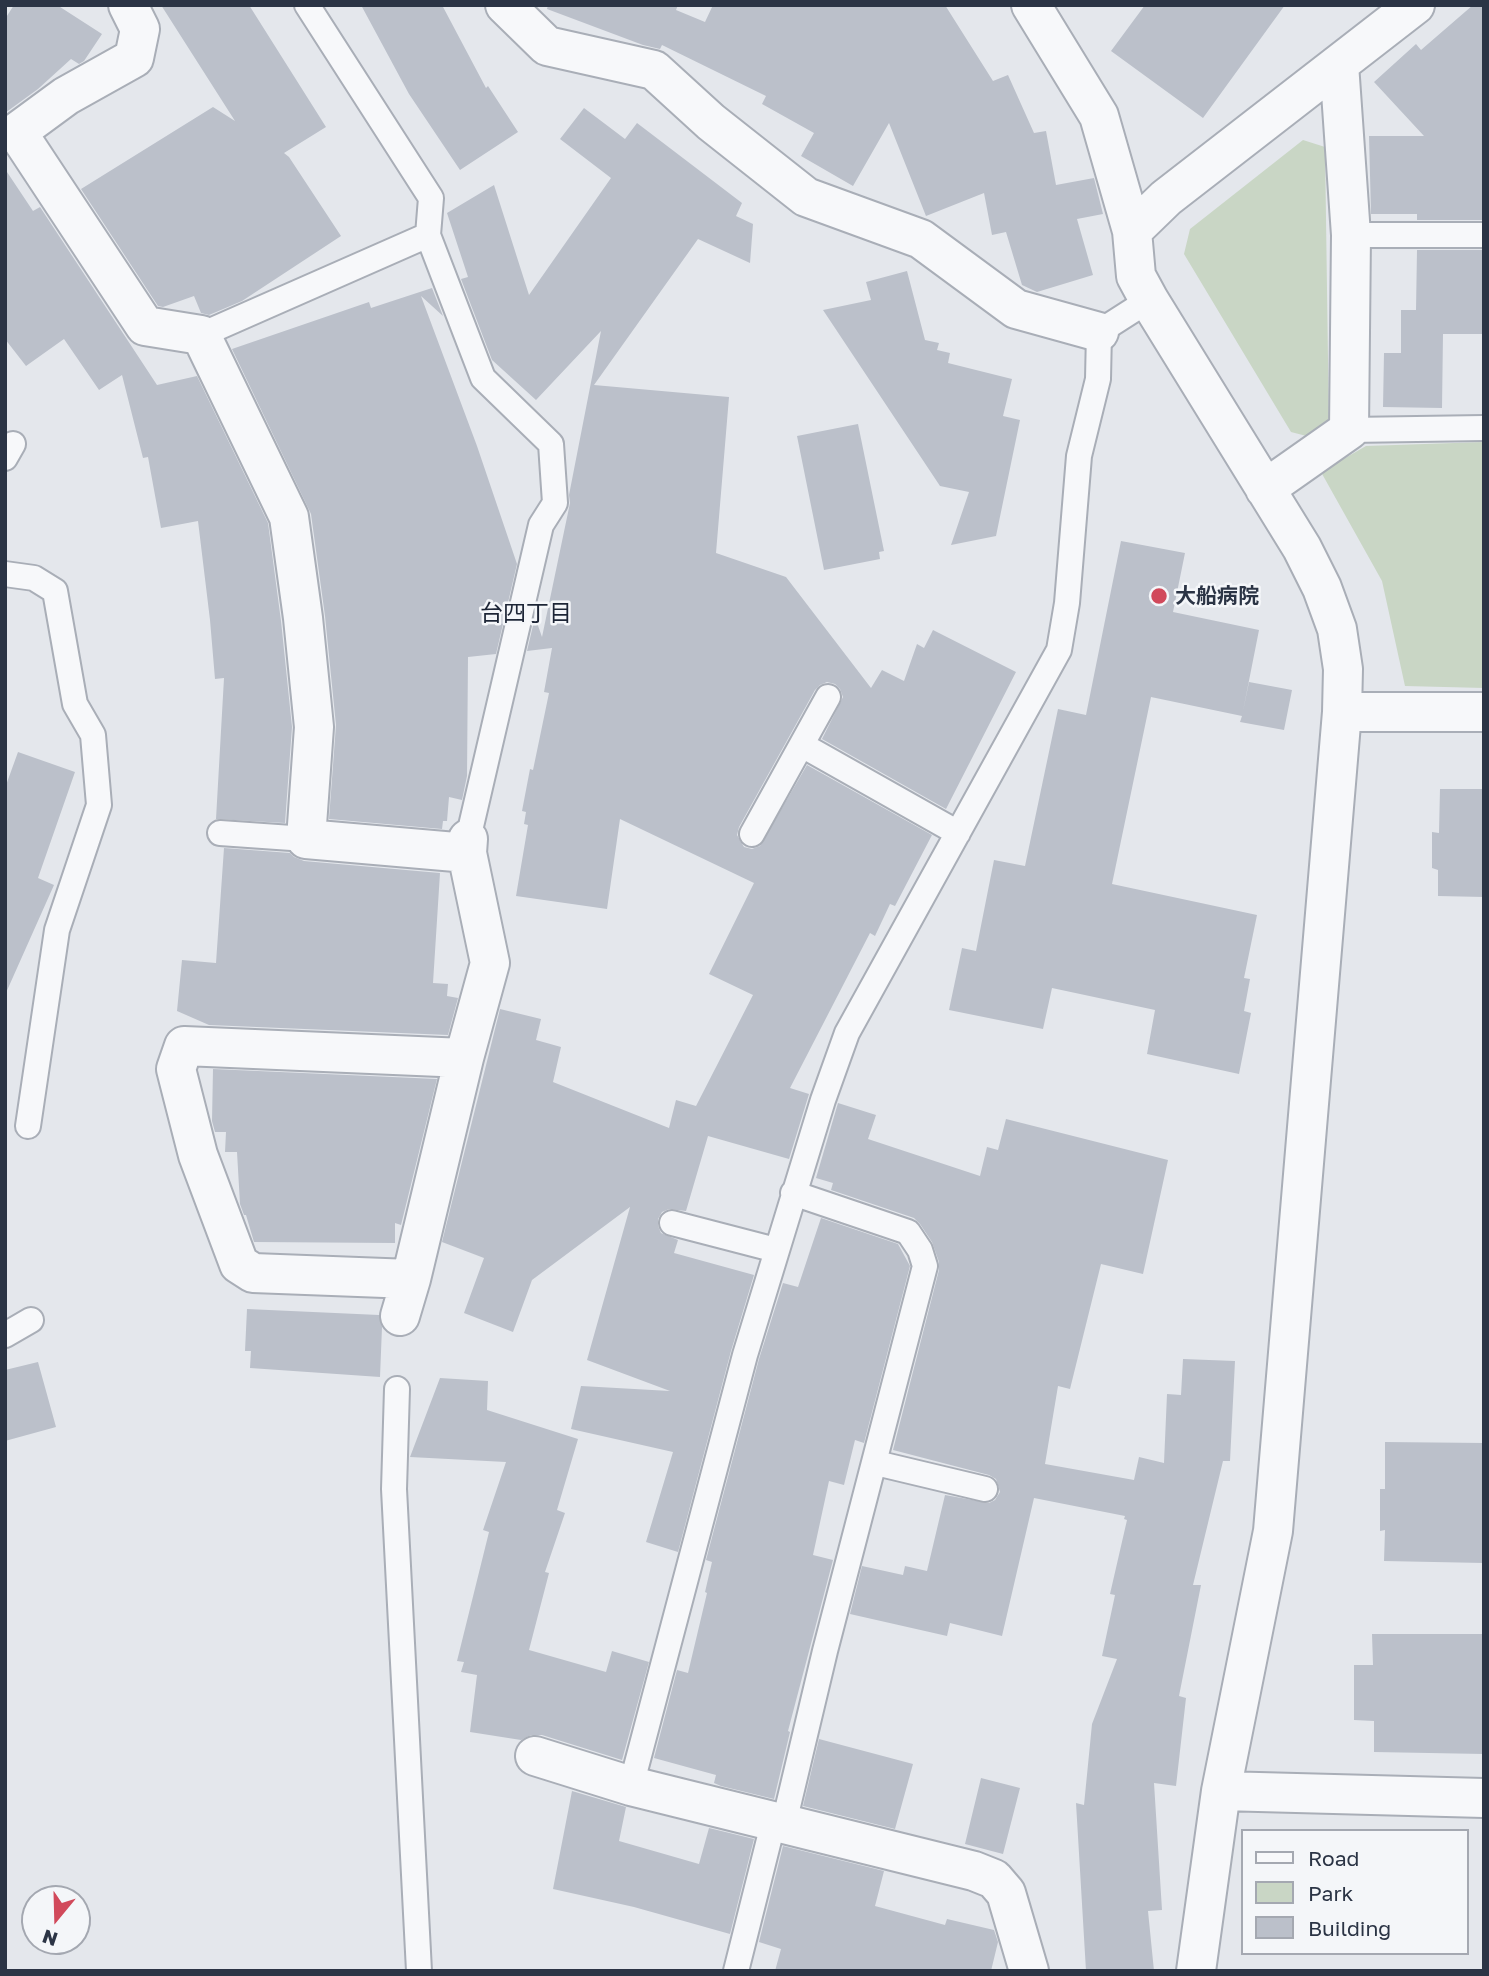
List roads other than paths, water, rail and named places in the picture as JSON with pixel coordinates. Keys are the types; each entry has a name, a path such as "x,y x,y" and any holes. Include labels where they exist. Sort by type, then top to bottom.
{"street":[{"path":"128,5 140,29 134,58 66,96 11,137 145,326 201,335 289,517 314,727 306,839 467,846 490,963 400,1316"},
{"path":"505,5 547,46 654,70 711,122 806,197 920,239 1016,309 1098,332"},
{"path":"1031,5 1099,116 1132,231 1136,276 1302,548 1322,588 1337,629 1343,669 1342,712 1273,1531 1220,1791 1196,1971"},
{"path":"1132,231 1166,198 1415,5"},
{"path":"1265,489 1349,430 1351,235 1339,64"},
{"path":"1342,712 1484,712"},
{"path":"411,1279 253,1273 239,1264 198,1155 176,1069 184,1046 464,1058"},
{"path":"534,1756 631,1786 779,1821 974,1871 994,1879 1006,1893 1010,1903 1028,1971"},
{"path":"1220,1791 1484,1798"}],"lane":[{"path":"307,5 431,198 429,235 483,378 551,444 555,503 541,525 467,846"},
{"path":"201,335 429,235"},
{"path":"1351,235 1484,235"},
{"path":"631,1786 745,1355 793,1193 847,1033 1059,650 1067,603 1079,456 1098,379 1098,332 1149,300"},
{"path":"1349,430 1484,428"},
{"path":"5,574 34,578 55,591 75,704 93,736 99,805 57,930 28,1126"},
{"path":"752,834 828,697"},
{"path":"802,745 958,833"},
{"path":"220,833 306,839"},
{"path":"736,1971 876,1463 925,1266 920,1250 908,1232 793,1193"},
{"path":"672,1223 776,1250"},
{"path":"5,1335 31,1320"},
{"path":"397,1389 394,1489 419,1971"},
{"path":"876,1463 985,1489"}],"place":[{"name":"大船病院","path":"1159,596"}],"district":[{"name":"台四丁目","path":"526,614"}]}
